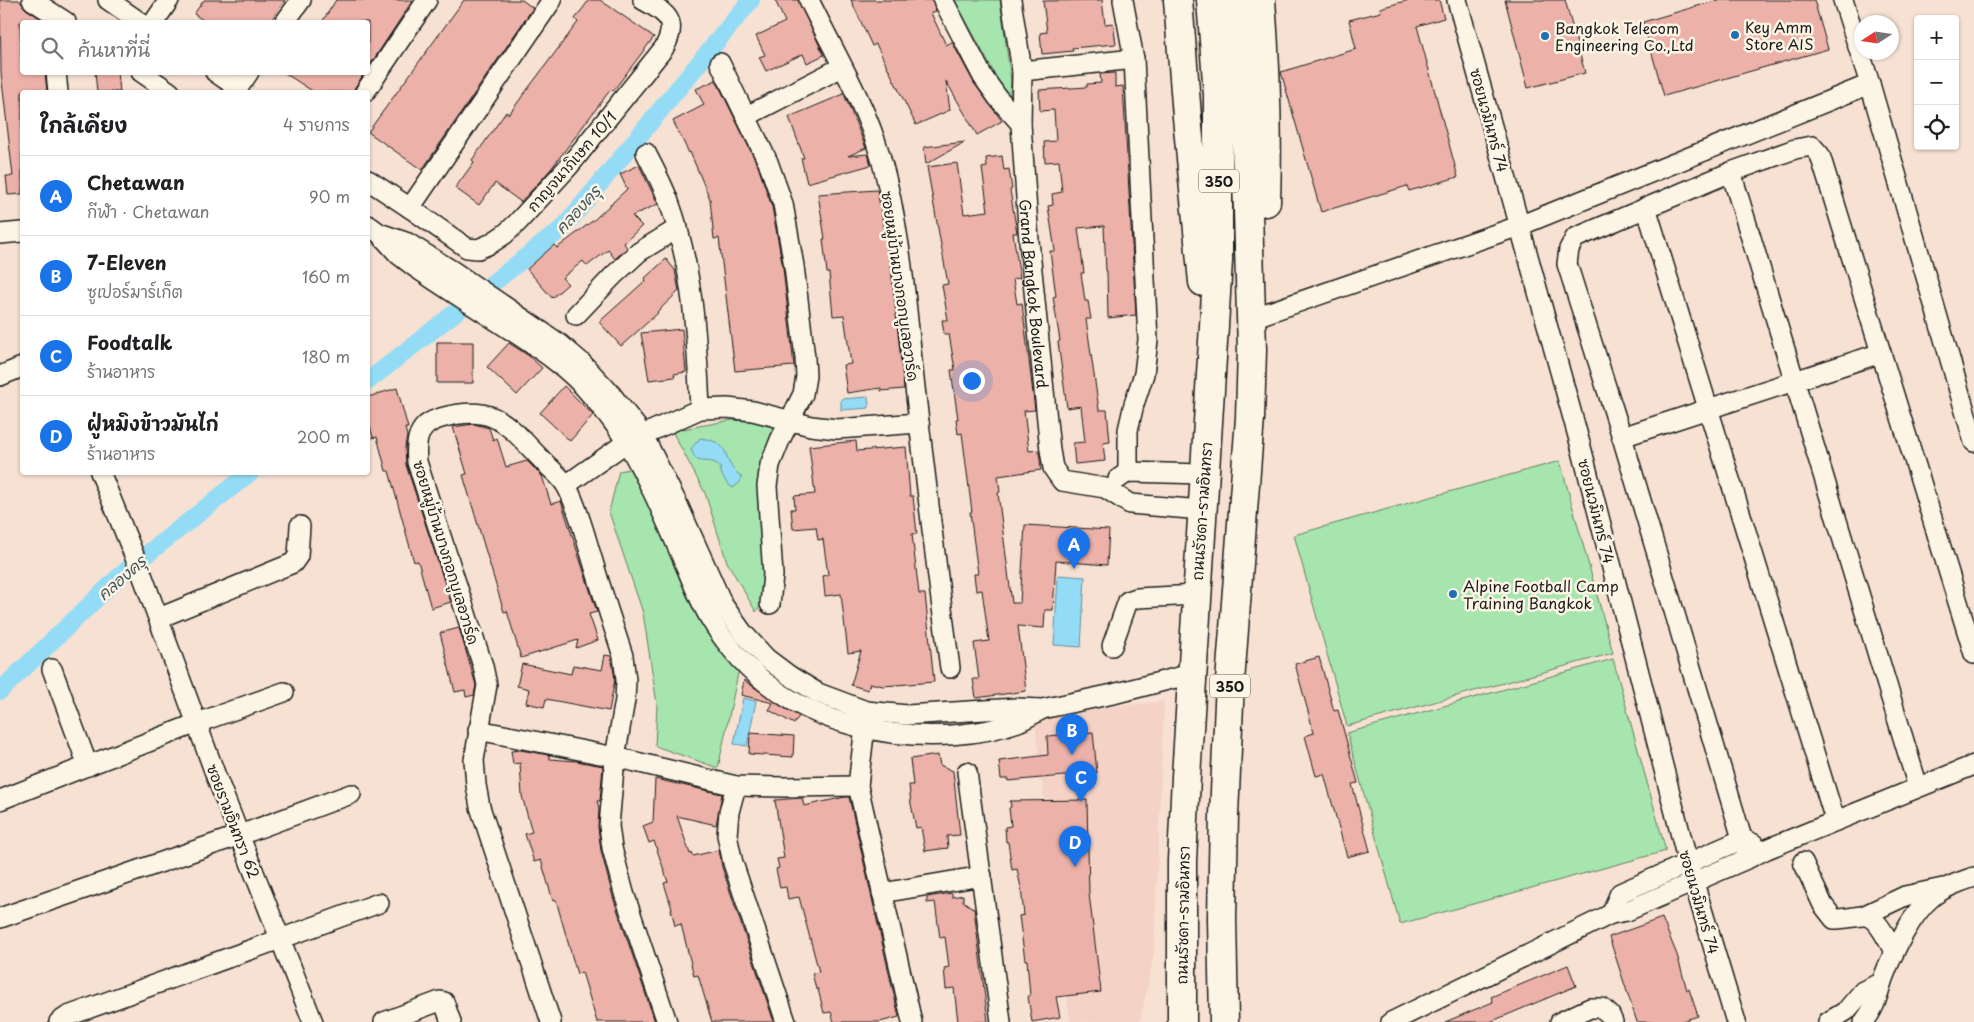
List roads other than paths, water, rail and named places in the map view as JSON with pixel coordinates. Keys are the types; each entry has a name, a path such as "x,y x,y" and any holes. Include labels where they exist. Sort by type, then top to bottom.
{"main road":[{"path":"1178,0 1188,135 1211,363"},
{"name":"ถนนรัชดา-รามอินทรา","path":"1182,1022 1182,861 1191,674 1218,262 1218,95 1211,0"},
{"name":"350","path":"1224,1022 1222,918 1224,814 1230,682 1250,418 1252,350 1246,142 1238,0"},
{"path":"1252,350 1258,316 1264,256 1267,124 1265,48 1261,0"}],"street":[{"path":"32,0 63,20"},
{"path":"108,0 137,20"},
{"path":"155,20 169,0"},
{"path":"286,20 301,0"},
{"path":"366,90 427,0"},
{"path":"410,208 552,0"},
{"name":"กาญจนาภิเษก 10/1","path":"370,181 467,248 478,249 505,234 569,166 664,48 671,36 671,23 663,11 643,0"},
{"name":"ซอยหมู่บ้านบางกอกบูเลอวาร์ด","path":"809,0 868,122 888,188 896,226 905,289 919,423 950,668"},
{"path":"943,0 984,77 998,98 1021,124"},
{"name":"Grand Bangkok Boulevard","path":"1011,0 1022,71 1021,124 1033,287 1053,468 1062,480 1105,488 1130,504 1202,510"},
{"path":"1123,0 1134,58 1148,340 1144,374 1128,430 1128,472"},
{"name":"ซอยนวมินทร์ 74","path":"1456,0 1581,447 1688,863 1736,1022"},
{"path":"1843,0 1870,84 1974,442"},
{"path":"1022,71 1134,58"},
{"path":"720,63 768,162 783,204 794,266 806,376 803,394 770,465 767,486 772,575 770,604"},
{"path":"746,116 842,67"},
{"path":"56,75 58,90"},
{"path":"145,75 167,90"},
{"path":"219,75 241,90 248,75"},
{"path":"1258,316 1519,226 1870,84"},
{"path":"1750,858 1742,839 1622,437 1567,264 1569,249 1575,238 1731,172 1795,149 1812,146 1820,155 1974,654"},
{"path":"646,154 668,200 678,228 686,264 698,371 700,409"},
{"path":"1731,172 1918,786"},
{"path":"1646,207 1836,820"},
{"path":"576,315 639,252 678,228"},
{"path":"374,229 399,255 448,279 489,307 572,376 635,439 664,517 697,591 727,643 753,672 782,695 810,711 840,723 865,720 916,736 952,735 1019,722 1042,709 1113,694 1191,674"},
{"path":"0,234 20,232"},
{"path":"1622,437 1881,352"},
{"path":"0,376 20,368"},
{"path":"566,485 635,439 700,409 727,408 753,411 811,426 837,429 919,423"},
{"name":"ซอยหมู่บ้านบางกอกบูเลอวาร์ด","path":"551,1022 480,807 474,760 487,685 483,666 417,462 416,449 418,438 424,426 434,420 472,412 488,415 503,422 516,434 566,485 579,517 623,656 626,680 625,700 615,757 609,811 612,848 667,1022"},
{"path":"1105,488 1128,472 1204,474"},
{"name":"ซอยรามอินทรา 62","path":"101,475 144,577 197,723 313,1022"},
{"path":"159,618 292,564 298,556 300,526"},
{"path":"1112,646 1128,602 1137,598 1196,595"},
{"path":"52,669 88,766"},
{"path":"0,800 197,723 284,692"},
{"path":"865,720 858,786 912,1022"},
{"path":"478,730 615,757 736,786 858,786"},
{"path":"1392,1022 1611,914 1627,911 1767,849 1918,786 1974,765"},
{"path":"967,772 1000,1022"},
{"path":"736,786 729,812 727,836 733,863 786,1022"},
{"path":"0,918 240,835 351,794"},
{"path":"1611,914 1620,893 1742,839 1767,849"},
{"path":"1803,862 1823,905 1834,918 1846,920 1865,915 1906,896 1946,887 1974,877"},
{"path":"882,893 982,876"},
{"path":"1864,1022 1875,1008 1881,983 1894,951 1931,897 1946,887"},
{"path":"58,1022 68,1016 379,903"},
{"path":"1865,915 1873,919 1894,951"},
{"path":"1828,1022 1846,1011 1863,991 1881,983"},
{"path":"384,1022 440,1001 444,1002 451,1022"},
{"path":"1560,1022 1590,1008 1602,1008 1610,1015 1613,1022"}],"water":[{"path":"868,397 869,408 841,410 841,399"},
{"path":"700,438 711,440 723,448 730,464 741,476 740,482 733,488 724,478 720,466 711,462 700,461 694,455 691,449"},
{"path":"1058,575 1085,577 1081,647 1054,645"},
{"path":"743,698 756,701 747,746 734,744"}],"waterway":[{"name":"คลองครุ","path":"370,379 564,227 751,0"},
{"name":"คลองครุ","path":"0,691 122,574 247,475"}],"place":[{"name":"Key Amm Store AIS","path":"1735,35"},
{"name":"Bangkok Telecom Engineering Co.,Ltd","path":"1545,36"},
{"name":"Chetawan","path":"1074,569"},
{"name":"Alpine Football Camp Training Bangkok","path":"1453,594"},
{"name":"7-Eleven","path":"1072,755"},
{"name":"Foodtalk","path":"1081,802"},
{"name":"ฝู่หมิงข้าวมันไก่","path":"1075,867"}]}
